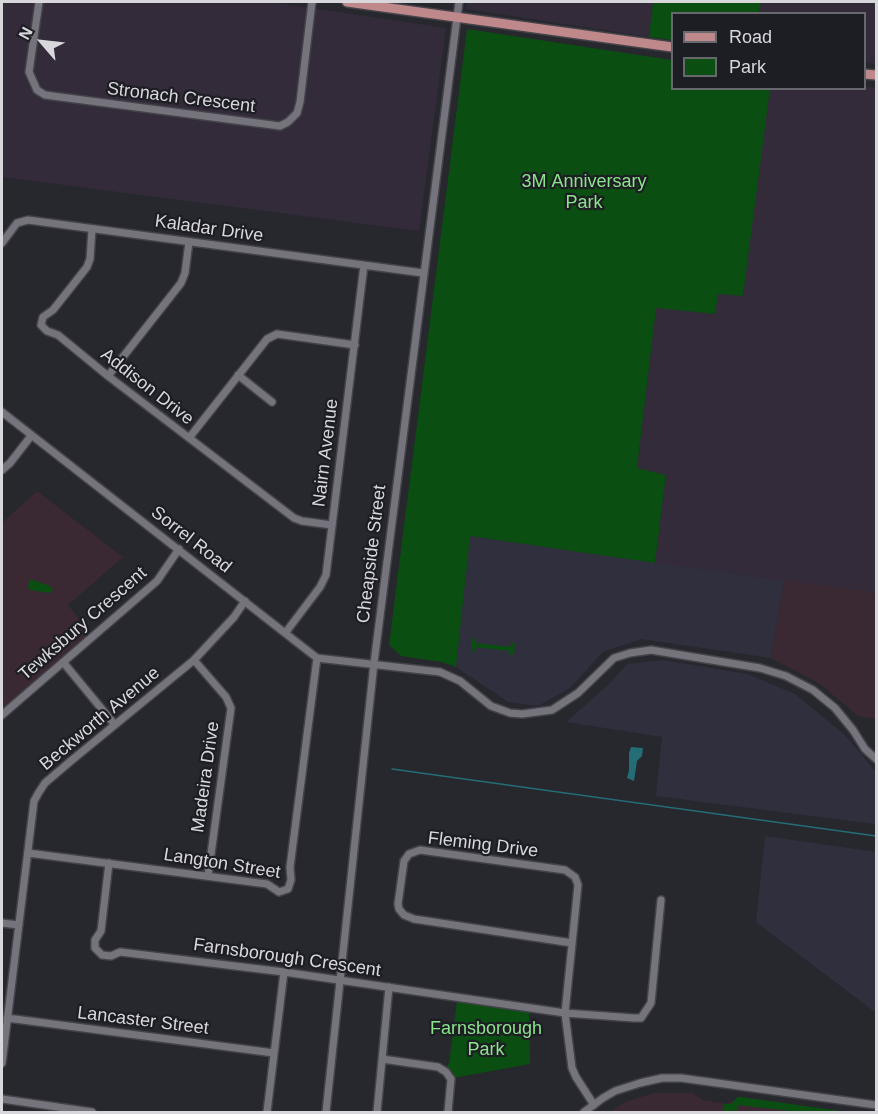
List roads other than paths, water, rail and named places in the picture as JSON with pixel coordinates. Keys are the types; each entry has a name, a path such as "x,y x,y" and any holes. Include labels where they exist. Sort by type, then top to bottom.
{"main road":[{"path":"347,2 671,47"}],"street":[{"name":"Stronach Crescent","path":"39,2 29,72 37,90 45,95 280,126 297,113 300,102 312,2"},
{"name":"Cheapside Street","path":"327,1113 374,663 459,2"},
{"name":"Kaladar Drive","path":"2,243 17,223 28,220 423,273"},
{"name":"Addison Drive","path":"92,229 90,259 87,267 52,310 43,317 41,325 47,331 58,335 294,518 332,525"},
{"path":"108,376 182,283 189,242"},
{"name":"Nairn Avenue","path":"286,632 320,586 326,574 364,266"},
{"path":"189,438 267,339 277,334 355,345"},
{"path":"238,375 272,402"},
{"name":"Sorrel Road","path":"2,412 317,658"},
{"path":"2,470 31,436"},
{"name":"Tewksbury Crescent","path":"2,715 157,581 178,549"},
{"name":"Beckworth Avenue","path":"2,1063 34,801 45,783 194,660 234,617 245,601"},
{"path":"317,658 440,672 460,681 491,706 510,713 522,714 552,710 578,693 614,658 630,652 651,650 760,668 786,676 813,690 835,708 865,749 876,759"},
{"name":"Langton Street","path":"28,853 267,884 279,892 288,889 291,880 290,867 317,658"},
{"name":"Madeira Drive","path":"194,660 226,697 231,708 208,876"},
{"path":"63,662 115,725"},
{"name":"Fleming Drive","path":"572,943 414,919 404,915 398,904 404,861 409,854 420,850 565,870 575,877 578,885 565,1013 572,1068 594,1105"},
{"name":"Farnsborough Crescent","path":"110,863 101,931 95,940 95,948 102,955 111,956 120,952 284,972 422,994 565,1013 634,1018 641,1018 651,1003 661,900"},
{"path":"2,922 19,925"},
{"path":"267,1113 284,972"},
{"path":"377,1113 389,987"},
{"name":"Lancaster Street","path":"7,1018 274,1053"},
{"path":"382,1059 438,1067 446,1072 451,1079 448,1113"},
{"path":"584,1113 609,1095 640,1083 662,1078 681,1078 876,1105"},
{"path":"2,1099 93,1113"}],"water":[{"path":"631,747 643,748 642,756 637,761 634,781 627,778"}],"waterway":[{"path":"392,769 876,836"}],"park label":[{"name":"3M Anniversary Park","path":"584,192"},
{"name":"Farnsborough Park","path":"486,1039"}]}
